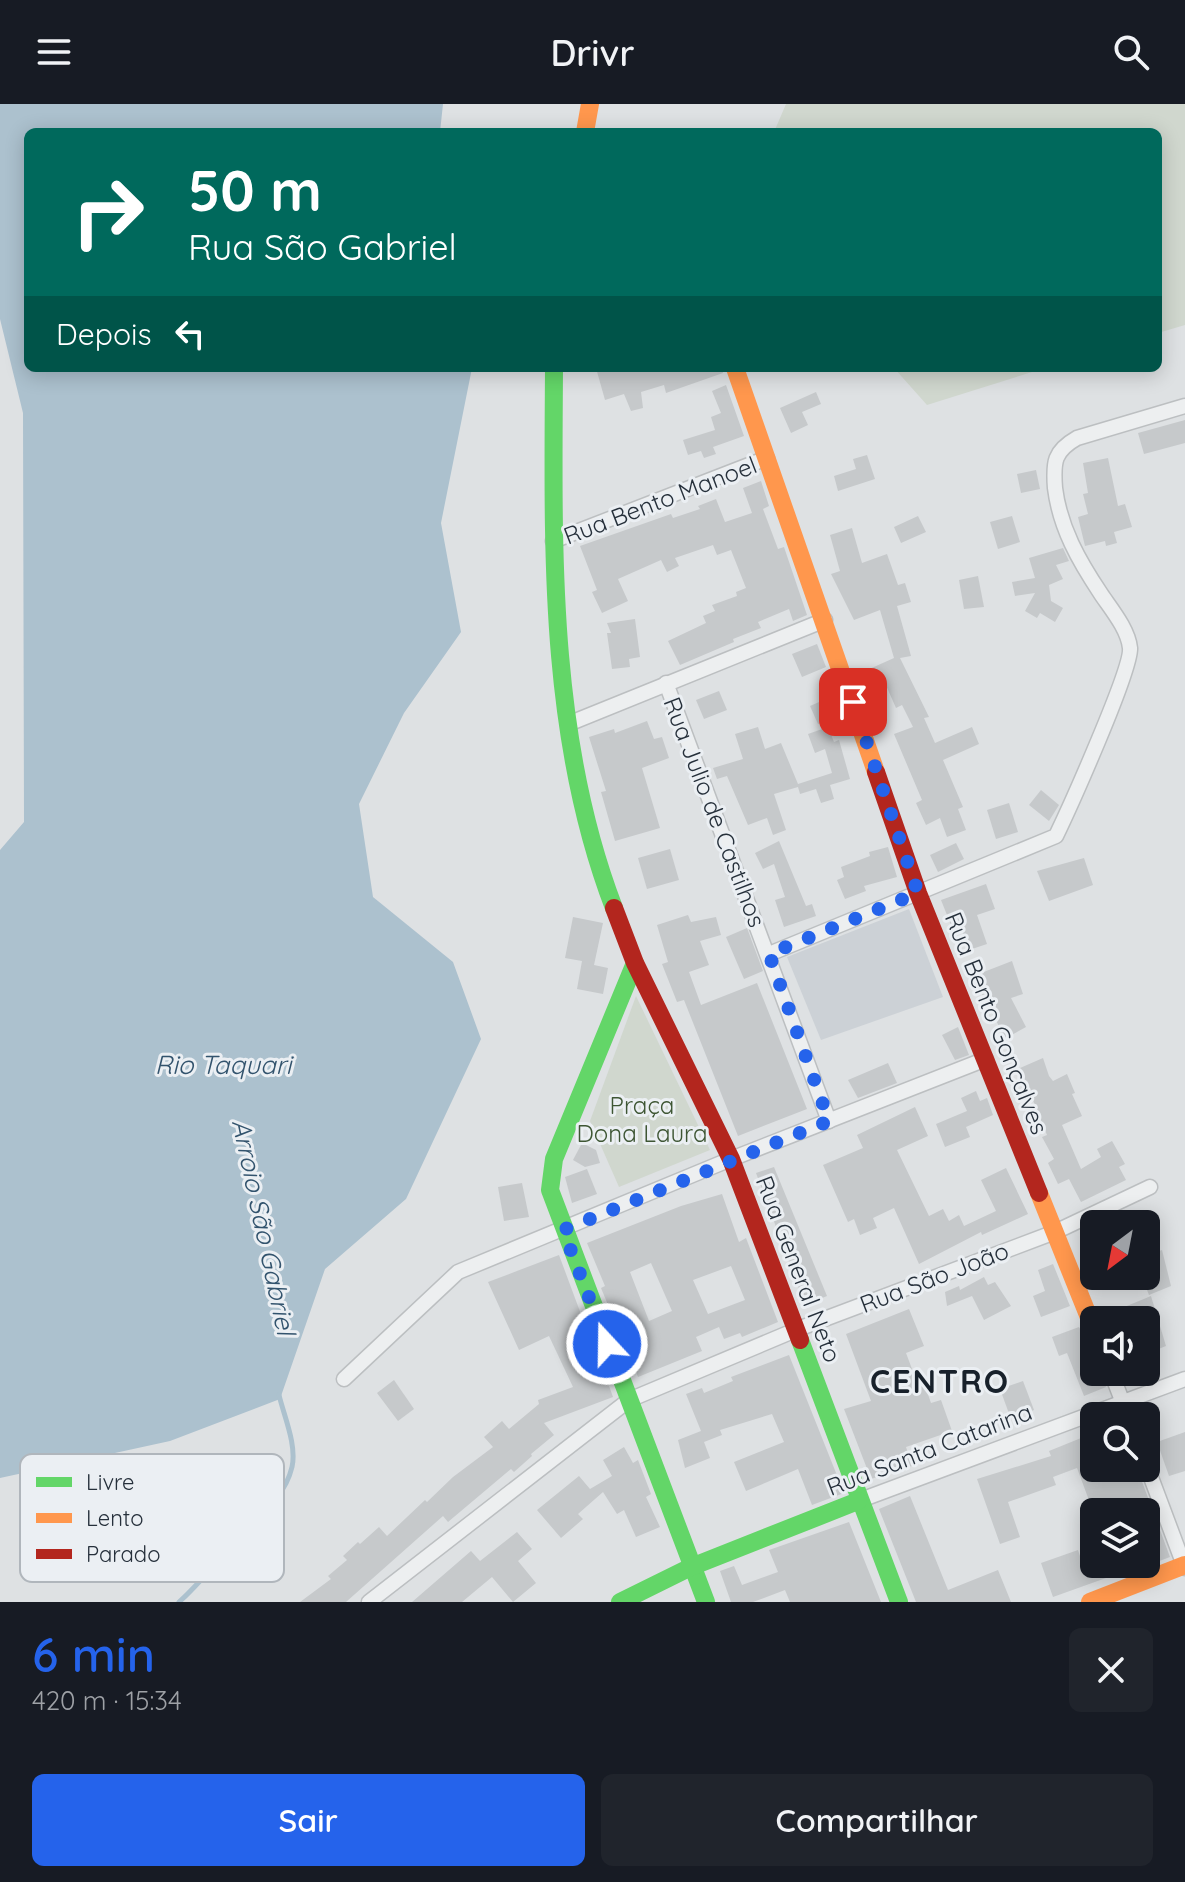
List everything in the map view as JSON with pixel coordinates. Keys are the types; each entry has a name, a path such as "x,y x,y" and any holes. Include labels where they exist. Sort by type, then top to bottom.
{"street":[{"path":"586,128 590,104"},
{"name":"Rua General Neto","path":"554,372 553,541 557,635 568,724 593,853 635,963 731,1159 798,1329 858,1501 899,1602"},
{"name":"Rua Bento Gonçalves","path":"736,372 918,893 1084,1306"},
{"path":"769,954 1056,836 1121,680 1130,648 1119,621 1067,535 1056,497 1053,463 1063,446 1077,438 1185,406"},
{"name":"Rua Bento Manoel","path":"553,541 767,458"},
{"path":"568,724 825,620"},
{"name":"Rua Julio de Castilhos","path":"666,683 829,1121"},
{"path":"635,963 550,1174 563,1230 706,1602"},
{"path":"344,1379 458,1272 731,1159 986,1059"},
{"name":"Rua São João","path":"369,1602 629,1400 798,1329 1055,1232 1150,1187"},
{"name":"Rua Santa Catarina","path":"1139,1402 1185,1379"},
{"name":"Rua Santa Catarina","path":"620,1602 691,1567 858,1501 1080,1425"},
{"path":"1090,1602 1185,1566 1153,1482"}],"shaded area":[{"path":"909,909 943,997 821,1040 787,957"}],"green space":[{"path":"786,104 1185,104 1185,325 1162,332 1162,128 776,128"},
{"path":"898,372 1032,372 927,405"},
{"name":"Praça Dona Laura","path":"636,996 710,1150 619,1187 590,1121"}],"water":[{"name":"Rio Taquari","path":"0,104 443,104 440,128 24,128 24,372 471,372 441,523 461,632 404,713 359,804 373,897 453,962 481,1039 406,1199 325,1269 280,1399 170,1441 110,1454 20,1454 20,1474 0,1478 0,850 24,822 23,413 0,319"}],"building":[{"path":"597,372 723,372 666,393 664,385 641,392 643,408 631,411 624,394 605,400"},
{"path":"726,385 744,436 713,447 716,454 704,458 701,451 688,455 683,440 715,430 711,417 721,413 712,391"},
{"path":"816,392 821,404 802,412 808,425 791,433 780,408"},
{"path":"1185,420 1185,443 1144,454 1138,433"},
{"path":"867,455 875,479 838,491 834,476 856,469 853,459"},
{"path":"1108,458 1118,506 1125,504 1132,527 1114,532 1117,543 1106,546 1105,541 1085,546 1078,517 1088,514 1083,494 1088,493 1083,463"},
{"path":"1036,470 1040,489 1021,493 1017,474"},
{"path":"761,481 769,506 763,509 778,549 784,547 807,615 793,621 789,609 758,622 761,628 733,639 734,642 680,665 668,641 706,623 703,616 715,611 712,605 737,596 736,592 746,588 731,550 717,555 713,545 675,558 679,566 667,572 661,560 618,579 628,601 602,613 592,592 597,590 580,546 671,514 673,518 700,509 698,506 716,499 725,522 752,513 743,488"},
{"path":"918,516 926,532 901,543 894,527"},
{"path":"1012,516 1020,542 998,549 990,522"},
{"path":"852,528 862,563 887,554 898,585 905,583 911,602 897,606 911,656 900,658 929,717 924,718 935,743 972,727 979,744 943,760 963,807 958,809 966,830 947,837 940,818 926,825 916,803 922,800 894,734 913,727 902,705 896,708 885,683 864,692 856,675 894,658 880,610 854,620 831,574 840,571 830,535"},
{"path":"1063,548 1069,561 1056,565 1063,579 1049,585 1051,601 1063,608 1055,622 1040,613 1037,618 1025,611 1035,593 1015,596 1012,582 1035,578 1029,558"},
{"path":"978,576 984,607 964,609 959,580"},
{"path":"635,619 640,657 629,659 630,667 612,669 607,633 611,633 607,623"},
{"path":"817,644 826,667 802,677 792,654"},
{"path":"719,691 727,710 704,719 696,700"},
{"path":"826,699 834,718 818,724 810,706"},
{"path":"647,721 654,739 662,737 669,758 642,768 660,828 615,841 601,792 606,791 589,737 614,729 615,733"},
{"path":"758,727 765,749 781,743 798,784 832,773 825,749 815,753 808,734 828,727 834,742 839,740 850,779 830,785 834,799 821,803 816,789 800,794 798,787 774,794 786,830 773,835 767,818 748,825 727,776 717,779 713,768 743,759 735,734"},
{"path":"1041,790 1059,805 1049,821 1029,805"},
{"path":"1009,803 1018,832 996,839 987,810"},
{"path":"779,841 806,906 812,904 816,916 784,927 775,900 785,897 774,864 763,869 755,853"},
{"path":"956,843 964,859 938,872 930,855"},
{"path":"888,847 897,877 864,886 866,891 845,899 837,880 844,877 841,867 870,856 869,852"},
{"path":"670,849 679,880 647,889 638,858"},
{"path":"1084,858 1093,885 1049,901 1037,871"},
{"path":"986,884 995,909 977,915 987,944 969,950 959,922 951,925 941,900"},
{"path":"688,915 691,922 716,917 721,935 700,941 709,965 689,972 701,1005 757,983 807,1109 738,1136 684,1000 677,1002 662,964 668,962 657,925"},
{"path":"573,917 603,923 594,965 608,968 603,994 577,989 582,961 565,958"},
{"path":"747,928 763,971 744,979 726,937"},
{"path":"1012,961 1023,994 1011,998 1026,1027 1006,1038 984,1000 976,975"},
{"path":"958,1027 969,1055 955,1060 942,1035"},
{"path":"1043,1058 1053,1081 1067,1074 1075,1093 1072,1094 1082,1116 1062,1125 1081,1169 1101,1157 1097,1149 1112,1141 1125,1164 1119,1167 1126,1180 1081,1202 1069,1179 1058,1184 1048,1163 1054,1159 1042,1137 1047,1135 1020,1068"},
{"path":"888,1063 897,1083 858,1098 848,1080"},
{"path":"976,1091 980,1101 987,1098 993,1115 966,1127 970,1137 945,1147 936,1124 967,1111 961,1098"},
{"path":"915,1107 928,1136 897,1150 929,1216 943,1209 949,1221 959,1215 964,1226 996,1211 981,1180 1006,1168 1028,1214 982,1235 981,1232 919,1264 894,1208 873,1218 877,1228 860,1235 854,1219 848,1222 823,1165 863,1148 857,1135"},
{"path":"582,1143 596,1150 600,1163 585,1167 573,1160"},
{"path":"774,1167 827,1296 805,1305 756,1173"},
{"path":"587,1169 597,1194 572,1203 565,1177"},
{"path":"522,1183 529,1217 504,1221 498,1187"},
{"path":"722,1194 739,1242 746,1238 778,1322 742,1337 740,1333 724,1339 719,1327 696,1337 702,1351 638,1377 601,1288 605,1286 587,1243 681,1206","holes":["651,1263 672,1311 649,1321 630,1272","731,1266 745,1300 708,1314 693,1280"]},
{"path":"1160,1251 1171,1286 1149,1295 1147,1290 1160,1290"},
{"path":"559,1255 585,1325 580,1327 589,1349 586,1350 598,1377 605,1375 613,1397 544,1423 554,1435 532,1456 514,1472 511,1469 448,1522 443,1516 346,1602 300,1602 331,1579 328,1576 347,1560 343,1556 358,1542 360,1544 379,1527 387,1536 425,1500 427,1502 453,1477 493,1447 484,1437 502,1421 509,1429 539,1404 538,1400 573,1387 549,1336 519,1350 488,1282"},
{"path":"1053,1264 1070,1306 1041,1317 1033,1296 1045,1291 1038,1270"},
{"path":"984,1277 988,1285 995,1282 1011,1306 984,1320 972,1296 947,1306 945,1292 959,1286 960,1290"},
{"path":"1151,1296 1154,1306 1127,1306"},
{"path":"909,1309 924,1346 906,1353 918,1385 924,1383 931,1403 941,1400 952,1431 906,1447 912,1466 871,1479 844,1409 871,1401 846,1334"},
{"path":"1160,1326 1166,1346 1160,1348"},
{"path":"1079,1327 1080,1386 1067,1353 1059,1356 1052,1337"},
{"path":"789,1355 844,1493 812,1505 798,1469 746,1491 734,1462 784,1442 772,1414 720,1430 722,1435 704,1442 710,1458 685,1468 678,1440 701,1431 686,1394 702,1388 704,1393 733,1381 731,1377"},
{"path":"394,1380 414,1409 398,1421 377,1393"},
{"path":"1023,1381 1034,1410 1011,1419 1000,1389"},
{"path":"1080,1386 1106,1386 1106,1387 1084,1396"},
{"path":"1185,1432 1185,1471 1169,1476 1160,1441"},
{"path":"1080,1438 1080,1476 1077,1468 1053,1477 1056,1485 1008,1502 1020,1537 1000,1544 977,1479 1051,1456 1049,1451"},
{"path":"624,1447 633,1463 638,1460 651,1494 646,1497 660,1527 636,1537 624,1510 617,1514 603,1492 578,1514 583,1519 561,1538 537,1510 579,1476 590,1489 612,1476 603,1460"},
{"path":"1082,1482 1142,1482 1148,1498 1088,1498"},
{"path":"910,1496 948,1590 998,1570 1011,1602 916,1602 879,1509"},
{"path":"849,1522 881,1602 790,1602 785,1590 753,1602 731,1602 720,1571 734,1566 742,1585 778,1572 769,1550"},
{"path":"1160,1530 1170,1557 1160,1561"},
{"path":"517,1532 532,1549 518,1561 536,1583 513,1602 492,1577 462,1602 412,1602 471,1551 480,1561"},
{"path":"1078,1550 1080,1578 1106,1578 1053,1597 1041,1563"}],"waterway":[{"name":"Arroio São Gabriel","path":"279,1395 293,1449 292,1467 284,1486"},
{"name":"Arroio São Gabriel","path":"179,1602 199,1582"}],"traffic: fast":[{"path":"554,372 555,573 566,709 592,843 614,908"},
{"path":"635,963 554,1159 550,1190 706,1602"},
{"path":"800,1340 899,1602"},
{"path":"620,1602 691,1567 858,1501"}],"traffic: slow":[{"path":"586,128 590,104"},
{"path":"736,372 876,772"},
{"path":"1039,1193 1084,1306"},
{"path":"1090,1602 1185,1565"}],"traffic: jam":[{"path":"876,772 918,893 1039,1193"},
{"path":"614,908 635,963 731,1159 800,1340"}],"district":[{"name":"CENTRO","path":"940,1381"}],"route":[{"path":"607,1344 563,1230 829,1121 769,954 918,893 853,702"}]}
